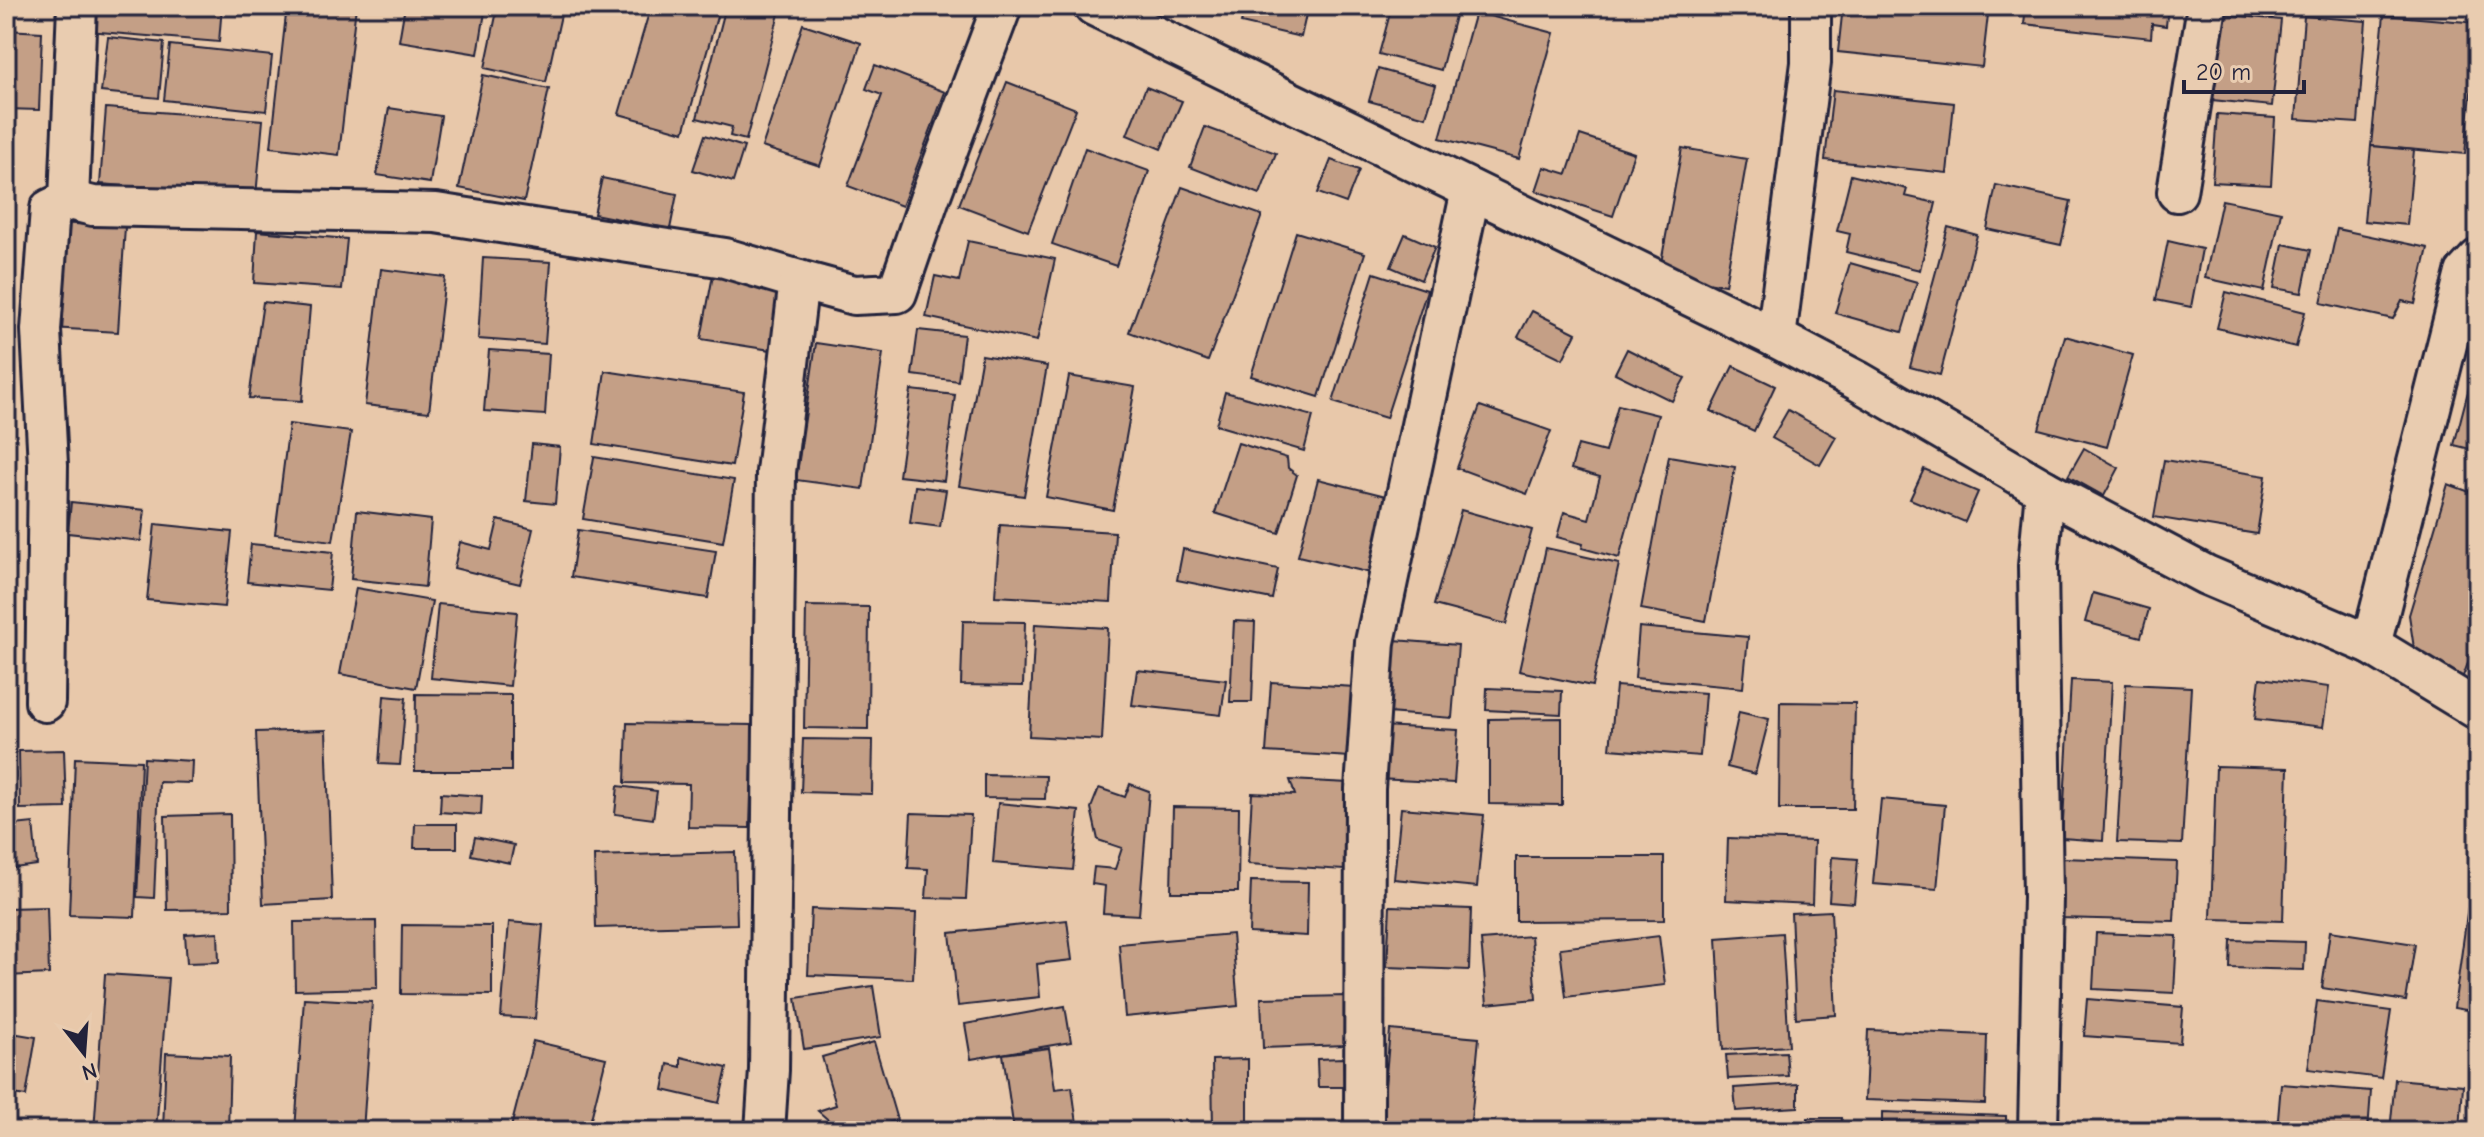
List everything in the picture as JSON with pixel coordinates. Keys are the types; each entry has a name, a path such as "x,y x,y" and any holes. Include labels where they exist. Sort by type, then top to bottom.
{"street":[{"path":"69,200 77,6"},
{"path":"45,702 48,465 41,330 50,209 69,200 93,206 436,213 725,258 854,295 897,293 1002,6"},
{"path":"1776,338 1811,63 1811,6"},
{"path":"2177,192 2207,6"},
{"path":"1105,8 1776,338 1858,381 2045,490 2206,575 2371,645 2478,710"},
{"path":"1364,1131 1365,789 1375,642 1471,190"},
{"path":"2371,645 2465,273 2478,259"},
{"path":"765,1131 769,1070 776,472 799,280"},
{"path":"2038,1131 2043,897 2038,566 2045,490"}],"building":[{"path":"90,6 222,6 219,42 88,31"},
{"path":"287,6 356,6 339,155 271,147"},
{"path":"405,6 486,6 478,54 399,41"},
{"path":"498,6 563,6 546,82 485,68"},
{"path":"651,6 720,6 684,132 619,114"},
{"path":"726,6 781,6 746,140 730,136 732,127 697,118"},
{"path":"1246,6 1308,6 1301,37 1241,23"},
{"path":"1392,6 1416,6 1455,16 1441,70 1379,54"},
{"path":"1499,6 1546,6 1545,13"},
{"path":"1843,6 1989,6 1982,67 1838,52"},
{"path":"2026,6 2168,6 2166,26 2152,24 2151,38 2024,24"},
{"path":"1475,12 1554,33 1519,159 1440,138"},
{"path":"2212,13 2281,20 2272,106 2202,99"},
{"path":"2384,15 2478,23 2465,154 2371,146"},
{"path":"2304,16 2366,21 2358,123 2296,119"},
{"path":"803,24 861,43 820,166 762,147"},
{"path":"6,30 42,32 39,110 6,109"},
{"path":"108,37 164,43 159,98 101,92"},
{"path":"170,45 272,56 266,111 164,100"},
{"path":"875,65 945,92 902,206 848,186 882,95 866,89"},
{"path":"1378,69 1436,85 1426,117 1369,101"},
{"path":"483,75 549,89 524,201 459,188"},
{"path":"1007,82 1076,109 1028,231 959,205"},
{"path":"1146,87 1182,101 1161,149 1127,135"},
{"path":"1833,90 1954,103 1947,173 1825,160"},
{"path":"106,108 263,120 256,196 100,184"},
{"path":"389,108 441,116 430,183 377,175"},
{"path":"2217,114 2275,118 2271,185 2212,182"},
{"path":"1205,127 1276,153 1260,194 1190,167"},
{"path":"705,135 744,147 733,182 693,170"},
{"path":"1580,135 1634,153 1613,216 1536,191 1544,167 1567,174"},
{"path":"2371,146 2414,150 2407,225 2364,221"},
{"path":"1085,148 1149,171 1116,266 1052,244"},
{"path":"1682,148 1747,159 1725,285 1659,274"},
{"path":"1331,160 1359,170 1346,203 1318,193"},
{"path":"1851,175 1907,189 1905,196 1936,203 1920,270 1846,252 1850,234 1837,231"},
{"path":"602,178 677,194 670,229 594,214"},
{"path":"1996,185 2071,201 2061,245 1987,229"},
{"path":"1182,187 1262,215 1208,361 1129,332"},
{"path":"2222,200 2281,212 2264,291 2205,278"},
{"path":"58,223 125,227 118,332 51,328"},
{"path":"1948,227 1977,235 1940,375 1910,367"},
{"path":"2337,229 2428,248 2415,304 2402,301 2393,319 2321,303"},
{"path":"257,231 347,239 342,289 254,283"},
{"path":"1296,232 1365,253 1319,397 1251,376"},
{"path":"1405,234 1435,247 1421,280 1391,267"},
{"path":"968,241 1055,259 1037,341 926,317 935,276 959,281"},
{"path":"2168,241 2202,249 2191,307 2156,300"},
{"path":"2283,244 2311,250 2302,293 2274,288"},
{"path":"483,258 551,262 545,344 478,339"},
{"path":"1850,263 1917,282 1902,332 1835,313"},
{"path":"381,269 445,277 429,412 365,405"},
{"path":"1374,273 1427,290 1386,418 1333,402"},
{"path":"713,275 783,287 771,350 701,339"},
{"path":"2226,292 2305,312 2296,347 2217,328"},
{"path":"263,302 310,307 302,401 249,398"},
{"path":"1532,311 1576,333 1563,359 1518,337"},
{"path":"918,330 964,335 958,381 912,375"},
{"path":"2065,336 2133,355 2107,447 2039,429"},
{"path":"816,343 883,353 863,489 796,480"},
{"path":"1627,349 1685,378 1672,401 1615,373"},
{"path":"489,350 549,354 545,415 484,411"},
{"path":"2478,353 2478,451 2454,445"},
{"path":"982,355 1047,366 1024,496 959,486"},
{"path":"1733,366 1775,386 1754,431 1711,411"},
{"path":"605,371 744,392 732,466 594,444"},
{"path":"1069,376 1135,387 1113,510 1046,497"},
{"path":"911,390 955,395 944,481 899,476"},
{"path":"1225,392 1313,416 1304,451 1216,425"},
{"path":"1618,405 1658,415 1619,558 1557,537 1564,512 1589,519 1600,477 1571,469 1578,445 1605,452"},
{"path":"1480,406 1551,431 1527,494 1457,468"},
{"path":"1788,410 1836,437 1820,465 1772,438"},
{"path":"289,424 351,432 333,541 275,534"},
{"path":"1238,443 1287,458 1288,468 1297,475 1279,533 1215,513"},
{"path":"532,444 560,447 555,504 526,501"},
{"path":"2084,448 2119,468 2104,496 2068,476"},
{"path":"1669,456 1735,467 1706,621 1641,609"},
{"path":"594,457 734,480 723,542 583,519"},
{"path":"2164,460 2266,476 2257,534 2154,517"},
{"path":"1924,469 1978,492 1965,522 1910,499"},
{"path":"1318,479 1390,497 1371,573 1298,556"},
{"path":"2448,484 2478,495 2478,637 2460,684 2415,655 2409,615"},
{"path":"915,486 946,490 940,527 910,523"},
{"path":"71,502 145,510 141,541 68,533"},
{"path":"1461,510 1532,530 1506,624 1434,605"},
{"path":"357,511 431,520 425,587 351,579"},
{"path":"498,520 533,529 520,584 454,568 460,542 491,550"},
{"path":"155,524 232,532 224,607 147,600"},
{"path":"1000,525 1115,532 1111,602 995,596"},
{"path":"578,530 716,551 708,598 571,577"},
{"path":"251,544 333,552 329,590 247,582"},
{"path":"1546,548 1619,564 1592,686 1519,671"},
{"path":"1183,549 1278,569 1272,599 1177,580"},
{"path":"356,588 432,601 416,688 340,674"},
{"path":"2093,593 2149,609 2141,637 2085,622"},
{"path":"438,604 517,612 510,686 431,678"},
{"path":"806,606 869,607 868,729 804,728"},
{"path":"963,621 1025,622 1023,686 961,685"},
{"path":"1234,621 1255,622 1252,702 1230,702"},
{"path":"1035,624 1108,628 1102,740 1029,736"},
{"path":"1639,627 1748,637 1743,688 1635,678"},
{"path":"1394,640 1458,645 1452,718 1388,713"},
{"path":"1137,670 1226,680 1221,715 1132,705"},
{"path":"2260,678 2329,687 2323,727 2255,719"},
{"path":"2071,680 2112,682 2103,841 2062,838"},
{"path":"1271,682 1355,687 1351,757 1266,752"},
{"path":"2126,684 2191,687 2182,844 2117,842"},
{"path":"1616,686 1705,693 1700,756 1610,749"},
{"path":"1487,688 1562,691 1561,714 1486,710"},
{"path":"416,694 511,695 511,771 415,771"},
{"path":"384,696 406,698 400,765 379,764"},
{"path":"1780,702 1855,703 1853,809 1779,809"},
{"path":"1739,712 1769,719 1755,774 1727,767"},
{"path":"1562,718 1562,805 1489,804 1489,719"},
{"path":"627,723 753,725 750,828 688,827 689,784 625,783"},
{"path":"1381,726 1458,730 1454,783 1378,779"},
{"path":"326,730 332,900 263,904 256,732"},
{"path":"803,739 873,740 872,794 801,792"},
{"path":"6,742 11,814 6,814"},
{"path":"64,750 66,808 20,809 19,751"},
{"path":"75,758 141,761 135,917 69,915"},
{"path":"144,758 192,761 191,783 159,782 154,898 137,897"},
{"path":"2216,766 2288,768 2283,921 2211,919"},
{"path":"984,775 1046,776 1045,799 984,798"},
{"path":"1290,780 1349,783 1344,870 1248,864 1252,793 1295,795"},
{"path":"1130,784 1149,791 1139,915 1103,913 1105,886 1092,884 1094,867 1115,869 1122,848 1098,840 1091,808 1099,788 1125,797"},
{"path":"618,786 657,791 653,819 615,814"},
{"path":"441,793 482,796 481,815 440,812"},
{"path":"1881,799 1945,805 1937,889 1873,884"},
{"path":"998,803 1079,811 1073,870 993,863"},
{"path":"1173,807 1239,808 1238,892 1171,892"},
{"path":"1401,808 1484,815 1477,887 1394,879"},
{"path":"911,813 971,815 966,899 926,898 928,869 908,868"},
{"path":"230,814 231,909 167,910 165,816"},
{"path":"33,823 37,865 6,869 6,826"},
{"path":"415,824 457,824 457,848 414,848"},
{"path":"475,837 514,845 510,863 471,855"},
{"path":"1728,838 1814,841 1812,904 1726,900"},
{"path":"735,852 737,924 596,928 594,856"},
{"path":"1516,857 1664,857 1664,920 1516,921"},
{"path":"1832,857 1858,859 1854,903 1829,901"},
{"path":"2475,857 2478,857 2478,1012 2454,1008"},
{"path":"2062,858 2177,862 2174,921 2059,918"},
{"path":"1251,881 1308,882 1307,936 1249,933"},
{"path":"1390,906 1471,909 1469,970 1387,967"},
{"path":"47,907 49,974 6,976 6,908"},
{"path":"811,909 916,913 913,979 808,975"},
{"path":"1831,911 1836,1015 1796,1018 1791,913"},
{"path":"1067,920 1072,960 1037,964 1040,997 958,1006 950,933"},
{"path":"376,921 377,988 295,990 294,922"},
{"path":"509,922 543,925 535,1019 501,1017"},
{"path":"402,925 492,926 492,995 401,994"},
{"path":"2330,931 2415,944 2406,1001 2322,988"},
{"path":"218,932 219,962 187,963 185,934"},
{"path":"1782,933 1789,1046 1723,1050 1717,938"},
{"path":"2096,933 2177,936 2174,993 2093,989"},
{"path":"1232,934 1238,1006 1125,1017 1119,944"},
{"path":"1531,936 1536,999 1487,1004 1481,940"},
{"path":"1659,936 1665,985 1566,997 1560,948"},
{"path":"2231,940 2305,942 2304,970 2230,968"},
{"path":"105,974 168,978 156,1131 94,1131"},
{"path":"873,986 881,1037 804,1049 796,998"},
{"path":"1345,996 1346,1045 1263,1048 1261,998"},
{"path":"304,998 372,1002 363,1131 295,1131"},
{"path":"2087,999 2183,1007 2180,1043 2084,1036"},
{"path":"2317,1001 2391,1011 2381,1078 2308,1069"},
{"path":"1065,1006 1071,1042 971,1059 965,1024"},
{"path":"1390,1030 1479,1038 1470,1131 1381,1131"},
{"path":"1868,1030 1987,1035 1985,1104 1865,1100"},
{"path":"6,1032 36,1037 26,1096 6,1093"},
{"path":"533,1041 606,1058 588,1131 510,1131"},
{"path":"874,1042 897,1120 862,1131 841,1131 818,1111 836,1105 822,1057"},
{"path":"1049,1048 1055,1089 1072,1087 1078,1131 1014,1131 1003,1054"},
{"path":"1786,1052 1788,1076 1728,1079 1726,1055"},
{"path":"166,1053 230,1056 228,1131 163,1131"},
{"path":"681,1057 727,1068 719,1103 663,1090 668,1064 681,1067"},
{"path":"1343,1058 1344,1087 1318,1087 1317,1059"},
{"path":"1248,1059 1248,1131 1213,1131 1212,1060"},
{"path":"2395,1079 2463,1085 2460,1131 2390,1131"},
{"path":"1798,1084 1798,1107 1736,1111 1734,1088"},
{"path":"2281,1084 2371,1091 2368,1131 2277,1131"},
{"path":"1882,1112 2006,1116 2006,1131 1882,1131"},
{"path":"1807,1118 1842,1118 1841,1131 1807,1131"},
{"path":"1792,1126 1792,1131 1738,1131 1738,1127"}]}
